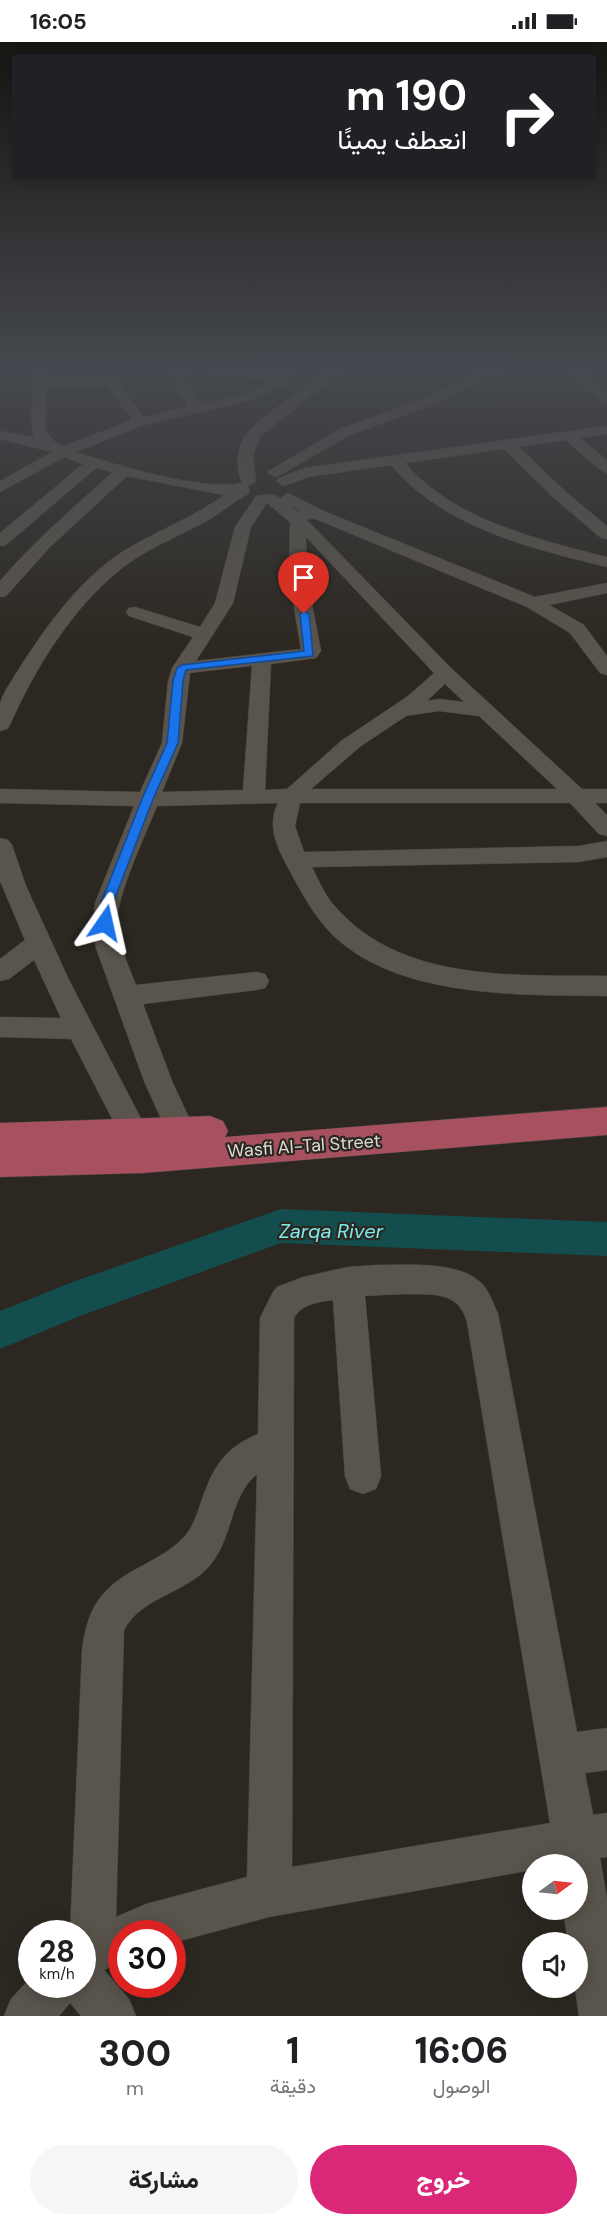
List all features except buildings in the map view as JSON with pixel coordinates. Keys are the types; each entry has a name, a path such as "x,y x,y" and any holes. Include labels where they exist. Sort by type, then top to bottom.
{"main road":[{"name":"Wasfi Al-Tal Street","path":"0,1138 181,1133 607,1100"},
{"name":"Wasfi Al-Tal Street","path":"0,1162 143,1158 607,1121"}],"street":[{"path":"0,487 33,464"},
{"path":"0,541 91,464"},
{"path":"102,464 214,490 262,490 305,515 533,603 577,629 607,669"},
{"path":"247,464 262,490"},
{"path":"181,1133 158,1081 109,948 105,914 110,895 172,743 178,681 182,668 224,603 243,527 262,490 299,464"},
{"path":"2,717 53,633 95,583 113,566 135,551 216,508 305,473 372,464"},
{"path":"398,464 420,488 486,524 550,547 607,562"},
{"path":"528,464 561,496 607,534"},
{"path":"0,592 22,565 49,538 124,470"},
{"path":"305,515 423,651 482,710 577,797 607,829"},
{"path":"182,668 310,652 297,578 305,515"},
{"path":"533,603 607,588"},
{"path":"135,612 204,634"},
{"path":"399,711 404,696 417,674 423,651"},
{"path":"254,797 262,659"},
{"path":"445,672 426,692 357,739 292,796 286,809 285,839 305,882 330,917 346,933 399,965 450,979 607,986"},
{"path":"399,711 439,705 482,710"},
{"path":"0,796 148,799 292,796 607,796"},
{"path":"0,845 10,877 38,943 79,1029 134,1134"},
{"path":"296,860 579,854 607,849"},
{"path":"0,972 38,943"},
{"path":"127,996 256,981"},
{"path":"0,1027 79,1029"},
{"path":"269,1894 277,1318 282,1306 297,1294 348,1282 396,1279 449,1283 465,1289 475,1301 488,1344 559,1756 591,1838 603,2016"},
{"path":"348,1282 363,1476"},
{"path":"112,2016 102,1953 102,1651 105,1625 114,1609 127,1597 144,1584 185,1562 198,1550 210,1529 228,1479 251,1455 276,1444"},
{"path":"559,1756 607,1749"},
{"path":"102,1953 146,1927 269,1894 591,1838"},
{"path":"28,2016 44,1998"}],"waterway":[{"name":"Zarqa River","path":"0,1330 70,1301 281,1226 607,1239"}],"route":[{"path":"105,923 107,903 172,743 178,681 182,668 309,654 311,651 304,614"}]}
